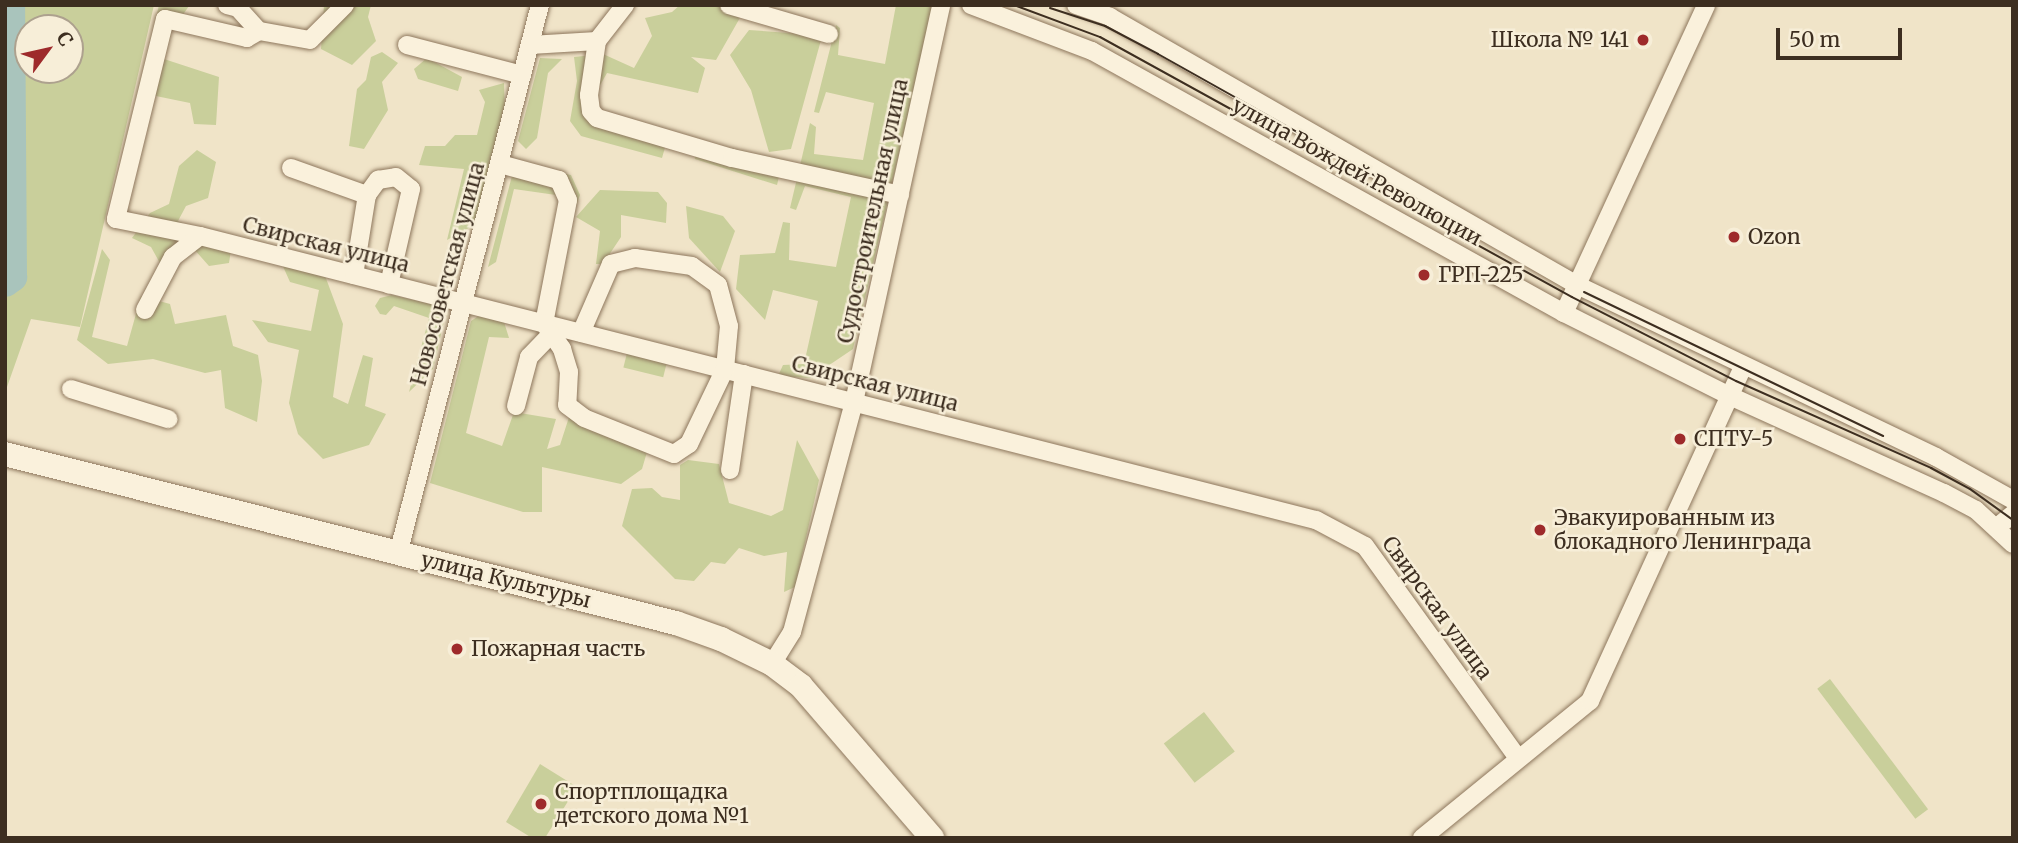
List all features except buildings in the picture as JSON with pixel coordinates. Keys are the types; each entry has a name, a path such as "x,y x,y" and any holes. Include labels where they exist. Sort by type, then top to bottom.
{"main road":[{"name":"улица Культуры","path":"5,454 676,623 772,664 844,731 932,838"}],"street":[{"path":"227,5 238,8 258,31 310,40 345,5"},
{"name":"Новосоветская улица","path":"398,554 540,5"},
{"path":"625,5 597,41 589,96 591,111 597,118 732,158 900,195"},
{"path":"729,5 829,34"},
{"name":"Судостроительная улица","path":"772,664 792,632 854,402 941,5"},
{"name":"улица Вождей Революции","path":"971,5 1092,51 1564,313 1730,396 1944,492 1997,527 2013,544"},
{"name":"улица Вождей Революции","path":"1076,5 1110,17 1577,285 1743,367 1936,457 2013,500"},
{"path":"1564,313 1706,5"},
{"path":"167,12 247,38 258,31"},
{"name":"Свирская улица","path":"167,12 116,219 200,236 354,275 463,303 547,329 581,332 1326,525 1365,546 1518,758"},
{"path":"530,45 597,41"},
{"path":"407,45 522,75"},
{"path":"500,164 559,180 568,200 547,329 529,357 516,407"},
{"path":"291,168 368,195"},
{"path":"354,275 368,195 378,180 396,177 411,188 389,284"},
{"path":"145,310 173,257 200,236"},
{"path":"547,329 569,372 567,405 584,418 674,454 690,444 725,369 729,326 718,285 692,266 635,258 611,264 581,332"},
{"path":"1422,838 1590,701 1743,367"},
{"path":"730,470 744,374"},
{"path":"71,389 168,419"},
{"path":"1997,527 2013,514"}],"green space":[{"path":"5,5 10,277 5,280"},
{"path":"11,5 154,5 80,327 31,319 7,387 5,285 15,278"},
{"path":"159,5 189,6 172,30 164,59 219,77 216,125 194,124 190,103 151,95 124,149"},
{"path":"324,5 371,5 368,17 376,41 352,65 321,49"},
{"path":"680,5 733,5 741,16 716,60 691,57 705,68 698,93 607,73 594,96 602,113 666,144 662,158 581,136 570,121 577,81 574,57 603,54 634,68 652,36 645,18 672,12"},
{"path":"896,5 934,5 853,349 810,378 778,376 783,365 804,364 818,301 773,290 765,320 736,289 740,255 775,253 783,222 790,223 789,260 836,267 851,197 805,186 796,210 790,208 810,123 816,127 814,154 863,160 874,103 826,92 819,113 814,112 836,25 840,28 838,55 885,64"},
{"path":"749,30 803,34 821,40 791,149 769,152 751,90 730,55"},
{"path":"382,52 398,63 382,82 388,110 364,149 349,146 357,89 366,80 371,57"},
{"path":"427,58 462,77 458,91 418,79 414,69"},
{"path":"540,58 562,59 548,73 537,138 526,149 518,141"},
{"path":"504,83 505,111 476,224 447,240 464,169 419,165 425,146 445,146 455,135 477,135 485,102 479,90"},
{"path":"691,139 783,160 777,185 695,159"},
{"path":"197,150 216,162 208,198 186,206 178,221 231,250 229,263 209,266 193,248 161,265 151,247 132,238 150,213 169,204 179,166"},
{"path":"531,167 571,175 580,195 575,209 556,195 514,189 496,262 488,267 513,172"},
{"path":"600,190 658,192 667,203 666,223 621,215 621,237 603,264 596,264 600,231 576,217"},
{"path":"686,206 723,216 735,231 720,272 689,238"},
{"path":"102,249 110,260 92,337 127,346 141,296 170,304 175,324 226,315 233,346 258,355 262,381 257,422 225,408 221,370 205,373 153,359 108,364 77,340"},
{"path":"281,262 324,273 343,324 333,397 348,404 363,355 373,358 365,406 386,414 369,445 323,459 298,434 289,403 299,350 268,342 252,320 311,331 319,290 290,282"},
{"path":"392,295 447,308 433,369 409,392 429,318 394,306 386,315 380,314 375,306 380,298"},
{"path":"480,315 504,322 509,338 489,337 466,433 502,446 514,412 556,419 547,449 560,445 571,411 647,452 642,469 621,484 542,467 542,512 523,512 430,483 471,321"},
{"path":"628,349 668,359 663,377 623,367"},
{"path":"797,440 819,480 795,587 784,592 787,552 764,556 739,548 725,564 711,562 694,581 675,579 622,526 632,489 652,488 662,497 680,500 680,465 688,460 719,464 729,503 771,516 783,510"},
{"path":"1830,679 1928,809 1915,819 1817,689"},
{"path":"1204,712 1235,751 1195,783 1164,743"},
{"name":"Спортплощадка детского дома №1","path":"540,764 577,787 545,838 532,838 506,822"}],"waterway":[{"path":"5,282 12,277 10,5"}],"tram line":[{"path":"1014,5 1100,37 1572,297 1736,381 1931,468 1970,489 2013,520"},
{"path":"1050,8 1105,26 1431,207"},
{"path":"1584,292 1883,436"}],"place":[{"name":"Школа № 141","path":"1643,40"},
{"name":"Ozon","path":"1734,237"},
{"name":"ГРП-225","path":"1424,275"},
{"name":"СПТУ-5","path":"1680,439"},
{"name":"Эвакуированным из блокадного Ленинграда","path":"1540,530"},
{"name":"Пожарная часть","path":"457,649"},
{"name":"Спортплощадка детского дома №1","path":"541,804"}]}
